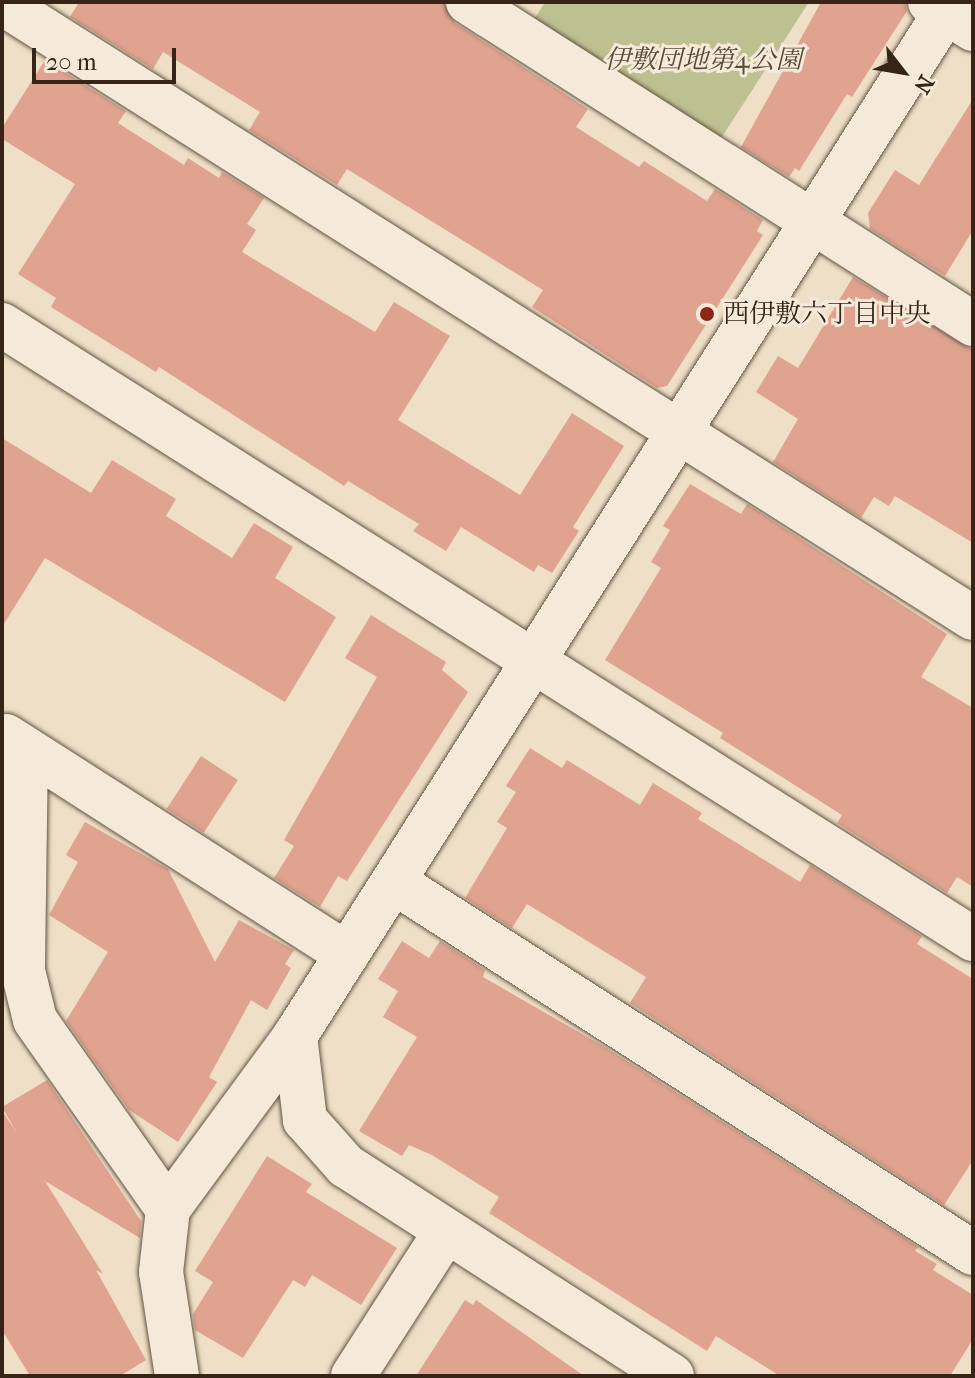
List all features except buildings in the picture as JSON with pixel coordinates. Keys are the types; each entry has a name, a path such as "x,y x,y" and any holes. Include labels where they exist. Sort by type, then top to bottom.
{"street":[{"path":"468,2 973,324"},
{"path":"2,3 681,430 973,618"},
{"path":"177,1376 161,1272 168,1209 295,1036 538,659 812,221 950,11"},
{"path":"2,325 538,659 973,939"},
{"path":"14,741 347,954"},
{"path":"14,741 23,971 35,1020 168,1209"},
{"path":"394,882 973,1253"},
{"path":"295,1036 305,1120 346,1166 654,1371"},
{"path":"353,1376 446,1231"}],"green space":[{"name":"伊敷団地第4公園","path":"545,2 809,2 720,140 533,21"}],"place":[{"name":"西伊敷六丁目中央","path":"707,314"}]}
